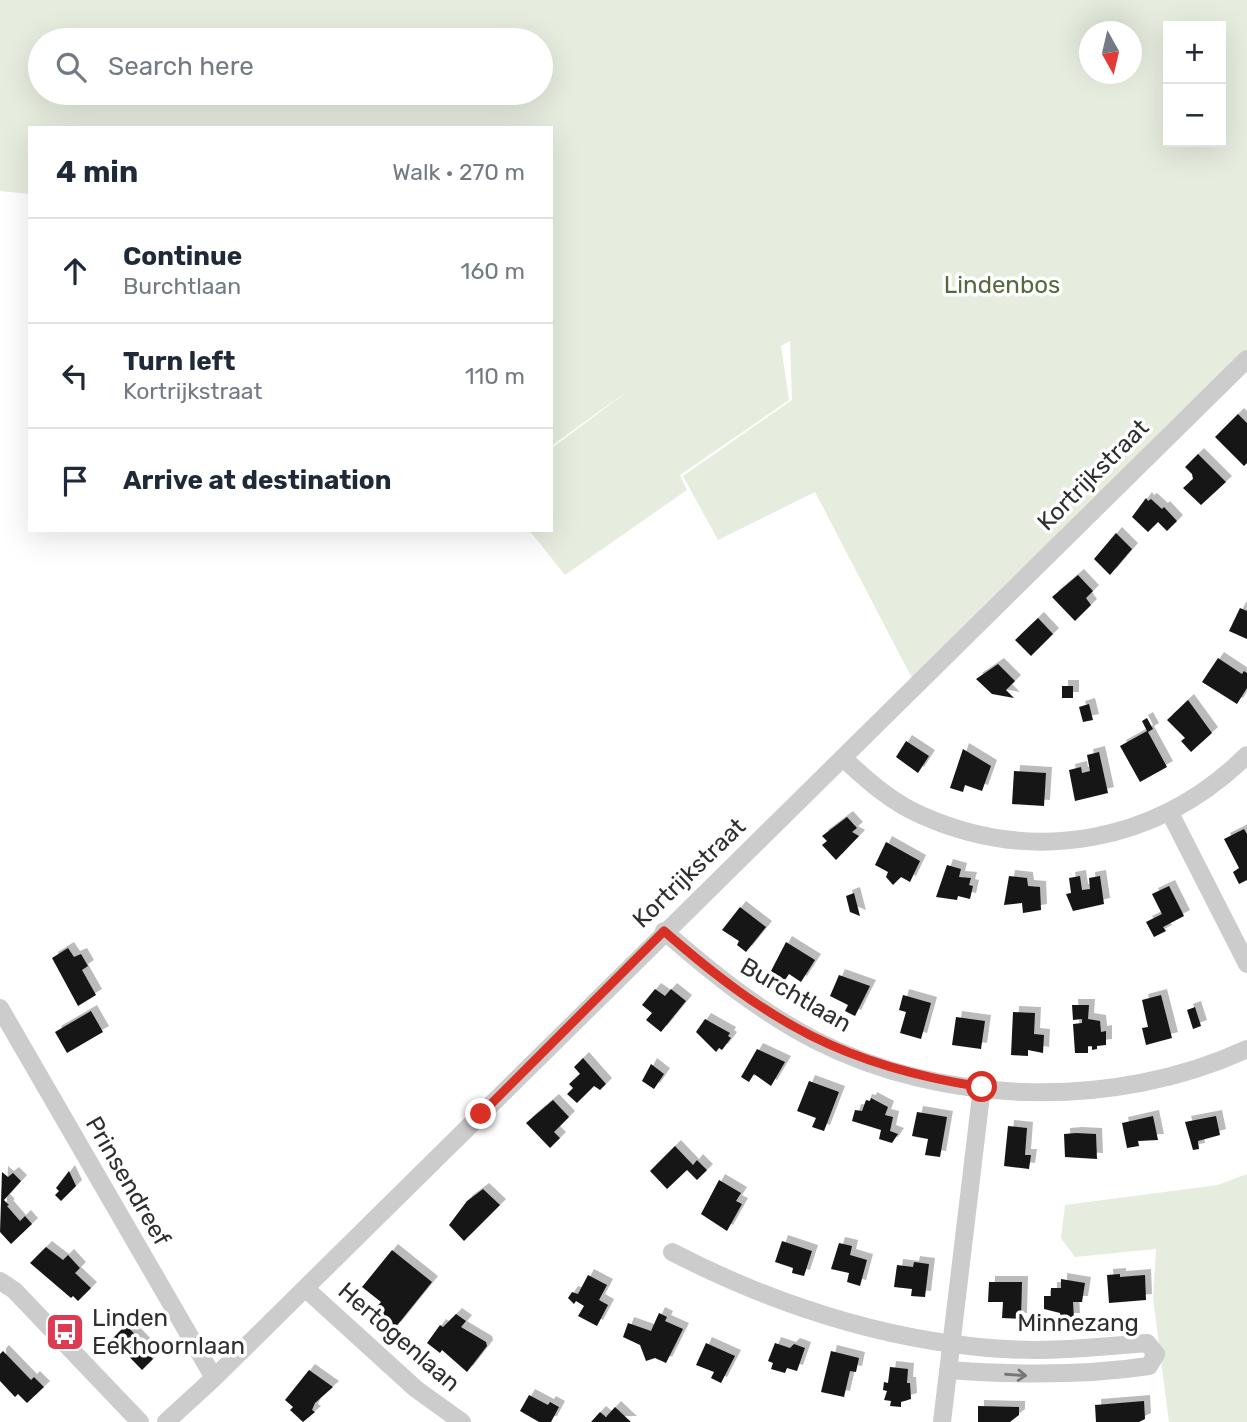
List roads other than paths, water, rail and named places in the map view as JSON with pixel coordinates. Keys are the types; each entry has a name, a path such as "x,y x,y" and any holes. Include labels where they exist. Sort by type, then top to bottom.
{"street":[{"name":"Kortrijkstraat","path":"166,1422 214,1378 664,931 1247,359"},
{"path":"843,758 878,789 919,815 988,835 1038,842 1079,841 1115,833 1170,813 1224,778 1247,755"},
{"path":"1170,813 1247,964"},
{"name":"Burchtlaan","path":"664,931 717,977 815,1040 870,1063 921,1078 1039,1092 1097,1089 1162,1078 1247,1049"},
{"name":"Prinsendreef","path":"0,1008 214,1378"},
{"path":"942,1422 982,1087"},
{"name":"Minnezang","path":"672,1252 764,1294 822,1314 950,1343 1034,1350 1147,1343 1156,1354 1149,1366 1118,1371 1032,1376 948,1370"},
{"path":"0,1281 14,1290 140,1422"},
{"name":"Hertogenlaan","path":"305,1288 416,1389 463,1422"}],"place":[{"name":"Linden Eekhoornlaan","path":"65,1332"}],"park label":[{"name":"Lindenbos","path":"1002,285"}]}
